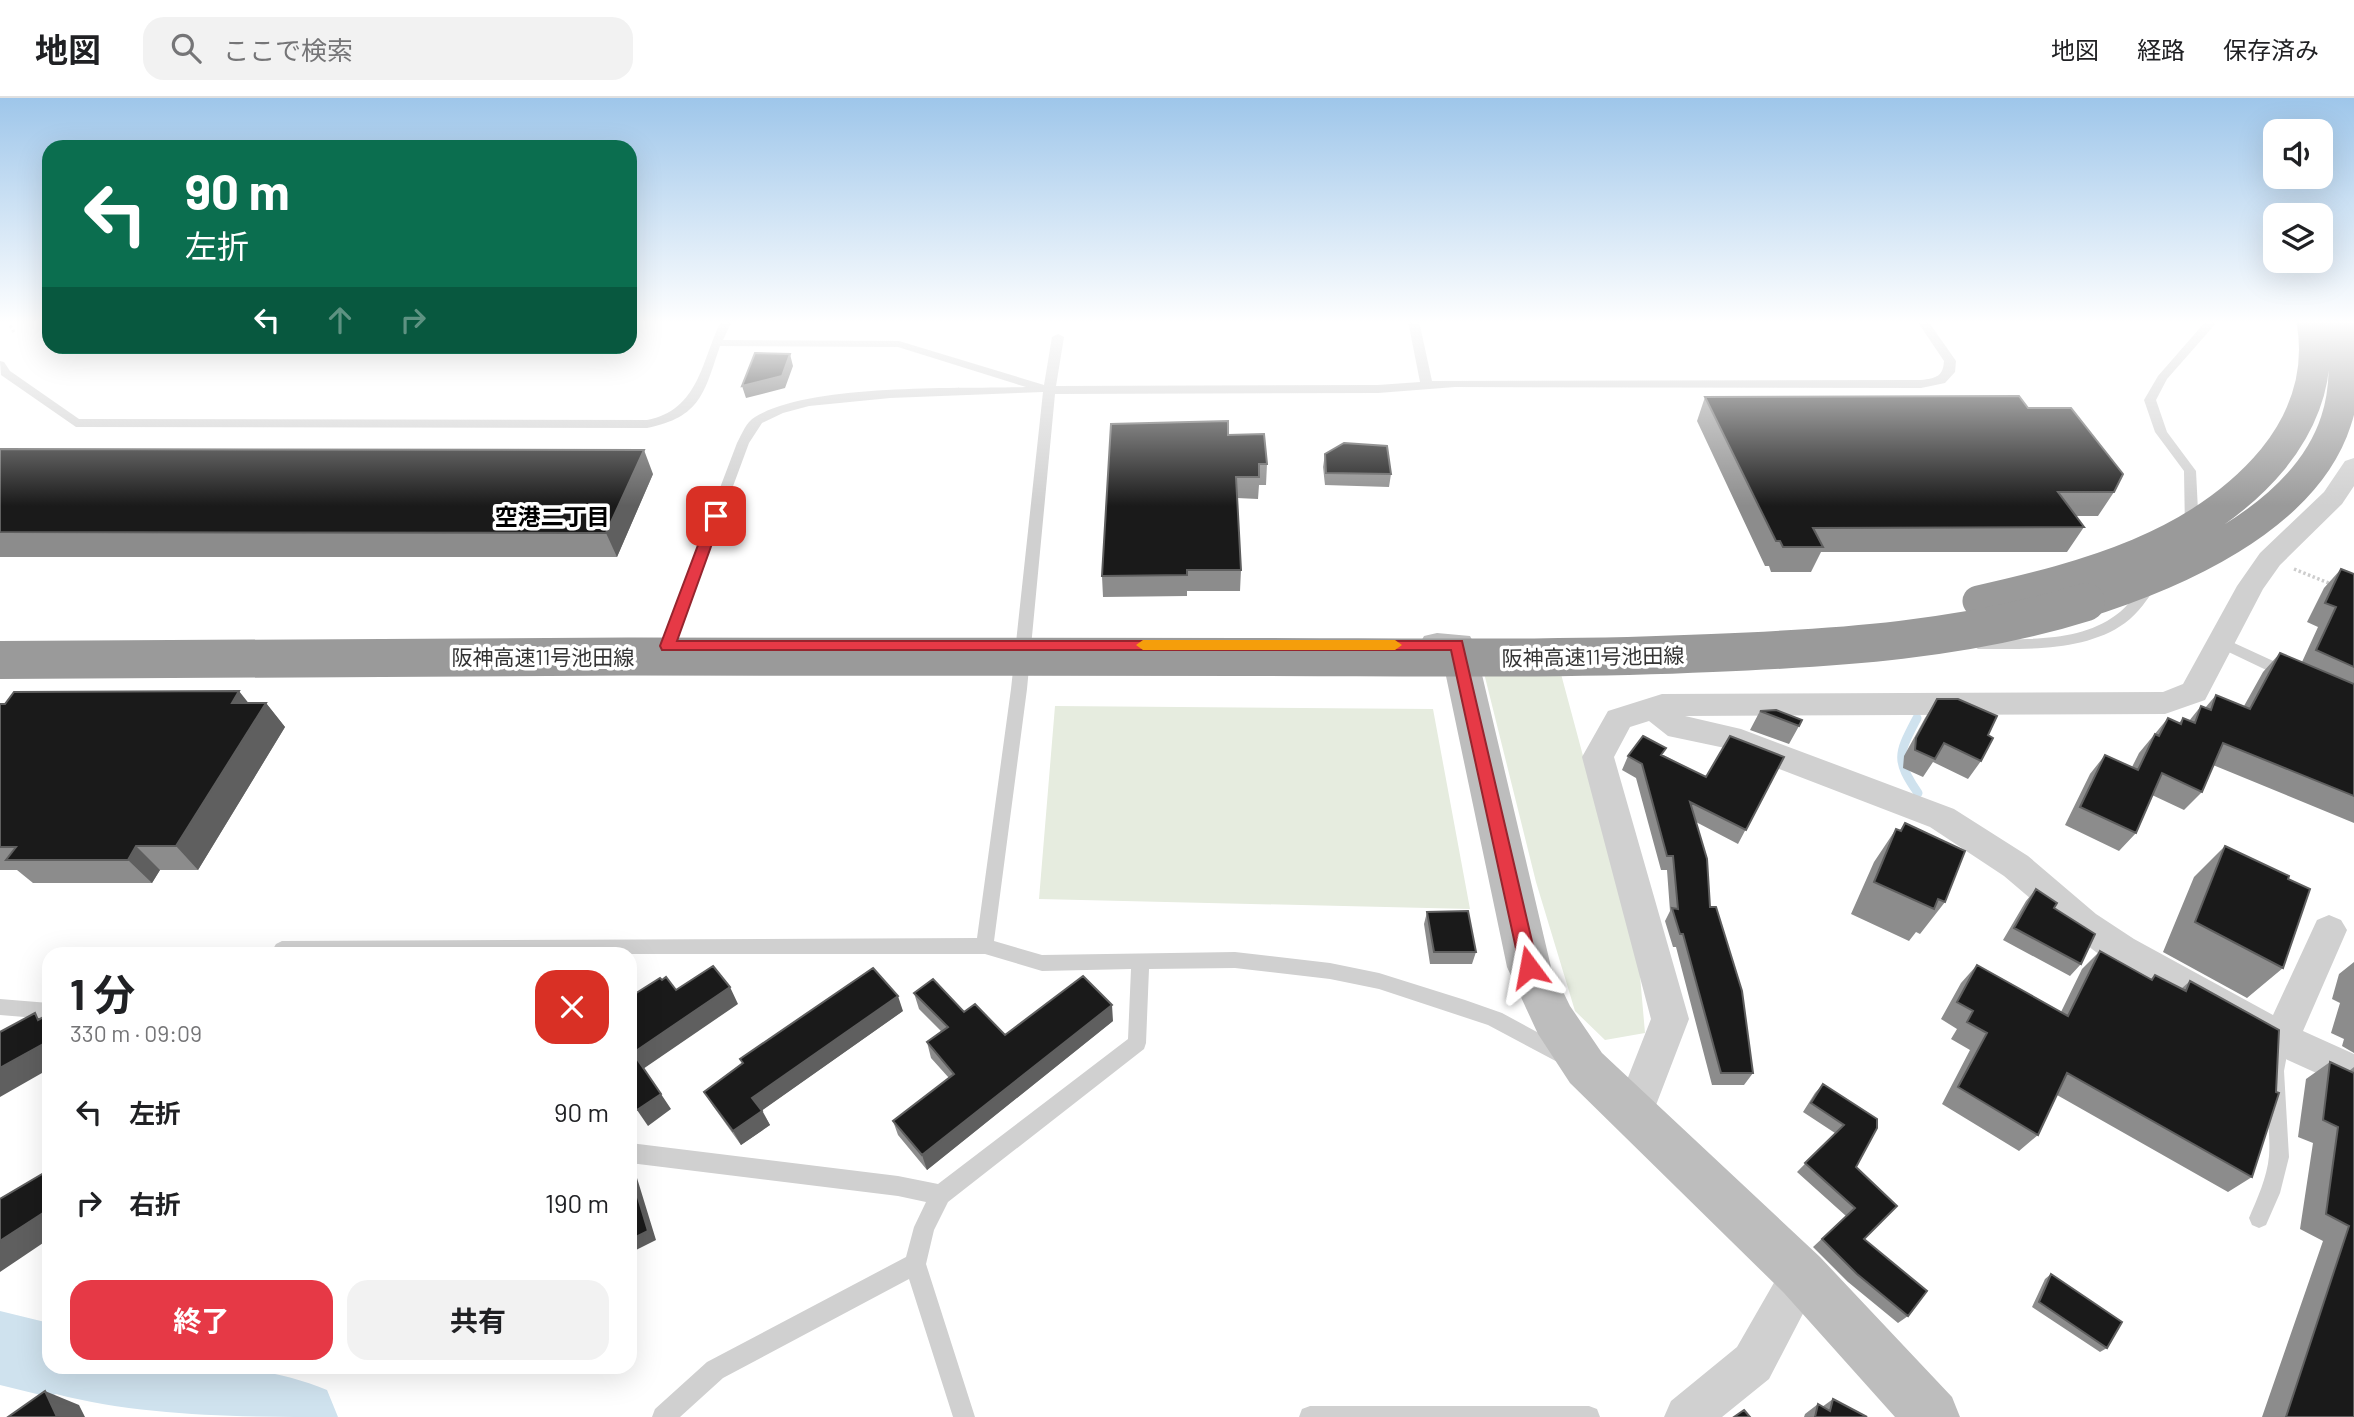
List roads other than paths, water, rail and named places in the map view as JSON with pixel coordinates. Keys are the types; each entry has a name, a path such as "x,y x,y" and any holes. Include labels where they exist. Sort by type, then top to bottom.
{"highway":[{"name":"阪神高速11号池田線","path":"0,635 1589,633 1768,626 1908,612 2020,592 2109,566 2175,537 2230,503 2279,453 2300,420 2312,383"},
{"name":"阪神高速11号池田線","path":"0,660 413,656 1599,657 1781,650 1926,637 2046,614 2136,586 2205,555 2263,518 2290,494 2314,467 2331,440 2342,412 2348,383"}],"street":[{"path":"1634,1113 1670,1019 1598,757 1619,719 1662,705 2165,703 2193,692 2279,548 2344,505 2354,466"},
{"path":"0,649 1457,645 1529,967 1547,1012 1586,1068 1802,1275 1932,1417"},
{"path":"1653,708 1679,728 1730,737 1942,818 2017,866 2084,924 2121,950 2281,1039 2354,1073"},
{"path":"2281,1039 2329,930"},
{"path":"1687,1417 1753,1363 1802,1275"}],"lane":[{"path":"18,383 75,423 647,424 677,417 692,404 700,383"},
{"path":"1025,383 1049,390"},
{"path":"985,946 1023,645 1050,383"},
{"path":"667,646 743,443 757,421 786,407 825,399 1049,390 1378,389 1455,383 1931,383"},
{"path":"1457,645 2012,644 2094,633 2122,618 2192,536 2190,471 2161,432 2150,400 2159,383"},
{"path":"2221,642 2301,680"},
{"path":"637,948 985,946 1042,963 1235,960 1301,967 1379,981 1495,1019 1586,1068"},
{"path":"964,1417 915,1264 923,1227 941,1195 1137,1042 1140,961"},
{"path":"0,1007 42,1010"},
{"path":"2259,1219 2280,1157 2274,1071 2281,1039"},
{"path":"637,1154 898,1186 941,1195"},
{"path":"663,1417 715,1370 915,1264"},
{"path":"1310,1417 1589,1417"}],"waterway":[{"path":"1917,718 1903,748 1902,764 1918,793"},
{"path":"0,1348 42,1358"},
{"path":"112,1374 300,1417"}],"district":[{"name":"空港二丁目","path":"552,516"}]}
